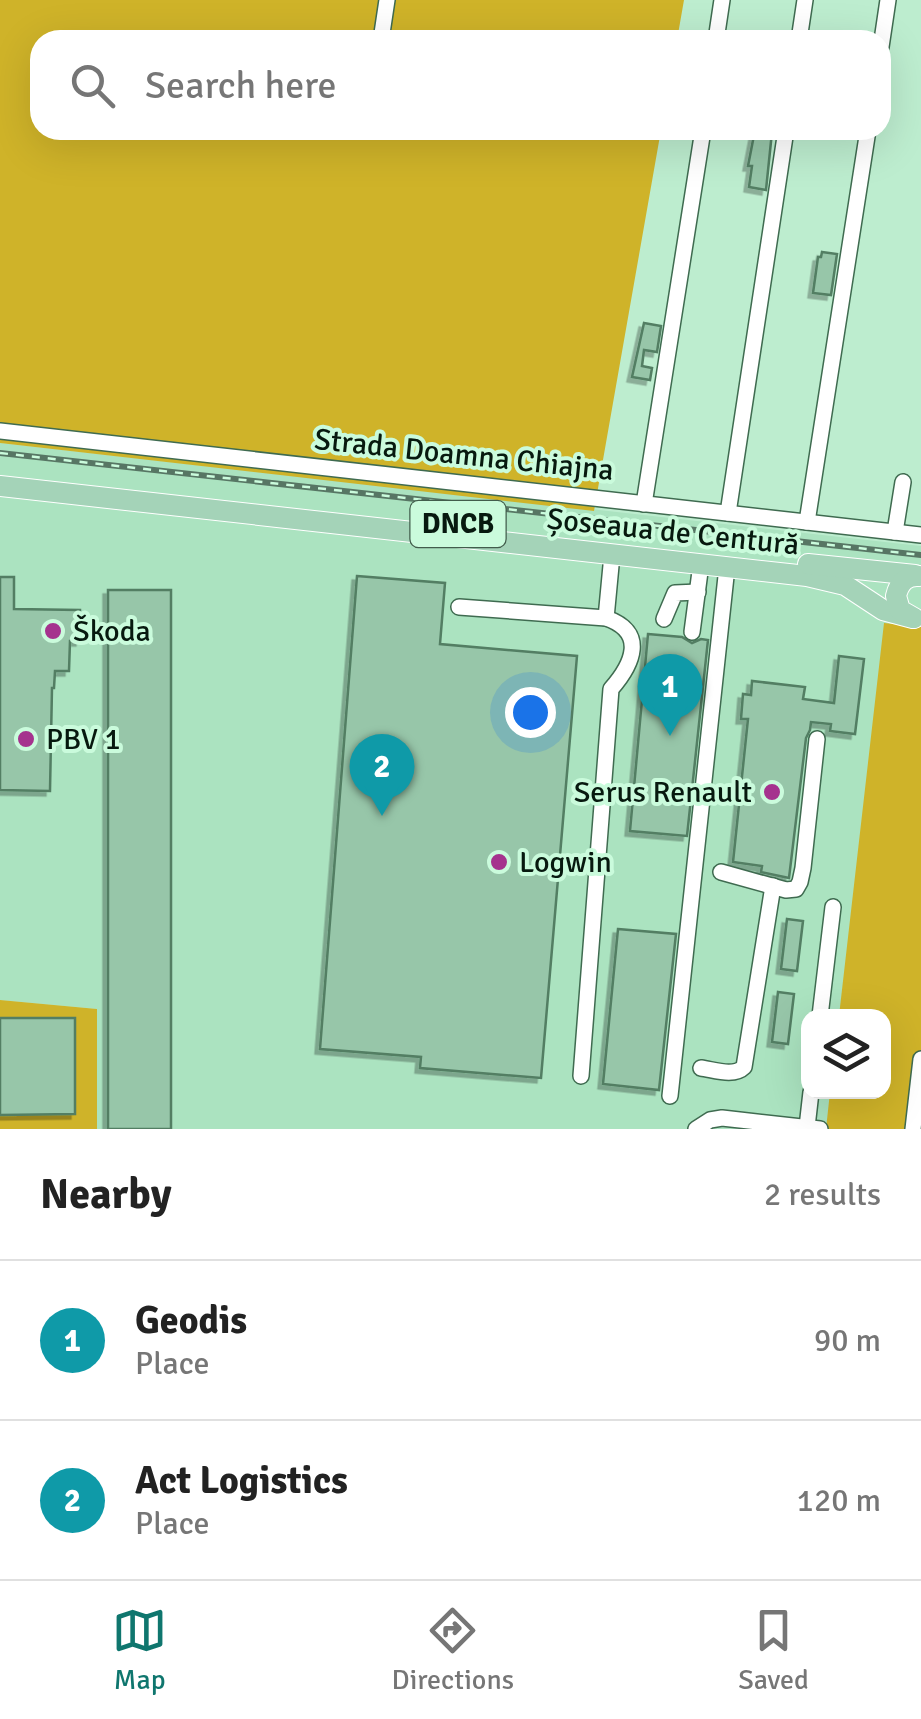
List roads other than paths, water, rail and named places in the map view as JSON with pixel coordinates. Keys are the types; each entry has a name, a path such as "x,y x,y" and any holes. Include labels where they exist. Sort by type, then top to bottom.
{"main road":[{"name":"Șoseaua de Centură","path":"0,474 918,576"},
{"name":"Șoseaua de Centură","path":"0,486 727,566 834,582 853,589 888,612 917,618"},
{"name":"DNCB","path":"917,618 900,610 896,596 902,582 918,576"}],"street":[{"path":"382,30 387,0"},
{"path":"718,30 722,0"},
{"path":"800,30 805,0"},
{"path":"884,30 888,0"},
{"path":"644,504 701,140"},
{"path":"728,513 784,140"},
{"path":"807,522 866,140"},
{"name":"Strada Doamna Chiajna","path":"0,431 921,535"},
{"path":"895,532 903,482"},
{"path":"606,618 612,555"},
{"path":"692,632 701,564"},
{"path":"670,1096 727,566"},
{"path":"664,618 675,593 698,592"},
{"path":"459,607 606,618 621,622 629,631 631,662 611,689 581,1076"},
{"path":"721,872 786,890 796,889 817,739"},
{"path":"701,1068 734,1072 744,1067 773,886"},
{"path":"821,1009 832,908"},
{"path":"913,1129 921,1059"},
{"path":"696,1129 722,1118 814,1128 812,1099"}],"railway":[{"path":"0,453 921,555"}],"place":[{"name":"Škoda","path":"53,631"},
{"name":"Geodis","path":"670,736"},
{"name":"PBV 1","path":"26,739"},
{"name":"Serus Renault","path":"772,792"},
{"name":"Act Logistics","path":"382,816"},
{"name":"Logwin","path":"499,862"}]}
